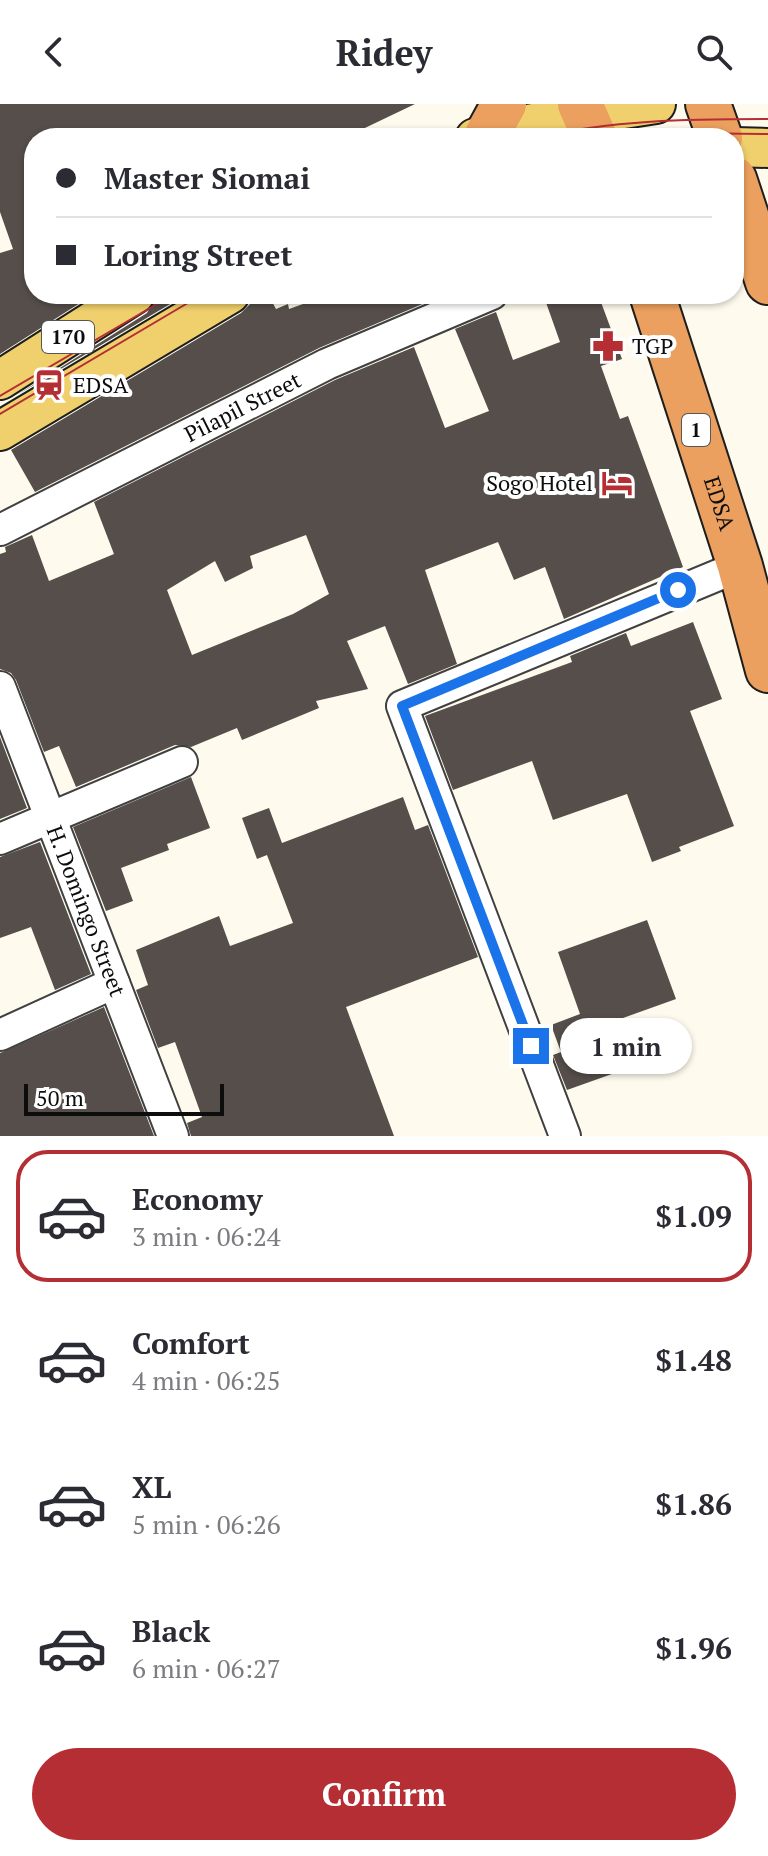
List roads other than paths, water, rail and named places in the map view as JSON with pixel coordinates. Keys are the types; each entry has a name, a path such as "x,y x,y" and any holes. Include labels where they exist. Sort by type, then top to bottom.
{"highway":[{"path":"708,104 716,128"},
{"path":"744,209 768,282"},
{"name":"EDSA","path":"655,304 740,566 768,670"}],"main road":[{"path":"488,126 587,119 656,104"},
{"path":"744,147 768,148"},
{"name":"170","path":"0,380 119,304"},
{"name":"170","path":"0,431 213,304"}],"street":[{"name":"Pilapil Street","path":"0,530 327,364 468,304"},
{"path":"565,1136 402,706 740,566"},
{"name":"H. Domingo Street","path":"0,687 173,1136"},
{"path":"0,839 182,762"},
{"path":"0,1035 114,983"}],"tram line":[{"path":"586,128 680,120 768,119"},
{"path":"744,134 768,134"},
{"path":"0,396 157,304"},
{"path":"0,414 186,304"}],"place":[{"name":"TGP","path":"608,346"},
{"name":"EDSA","path":"49,385"},
{"name":"Sogo Hotel","path":"617,483"}]}
